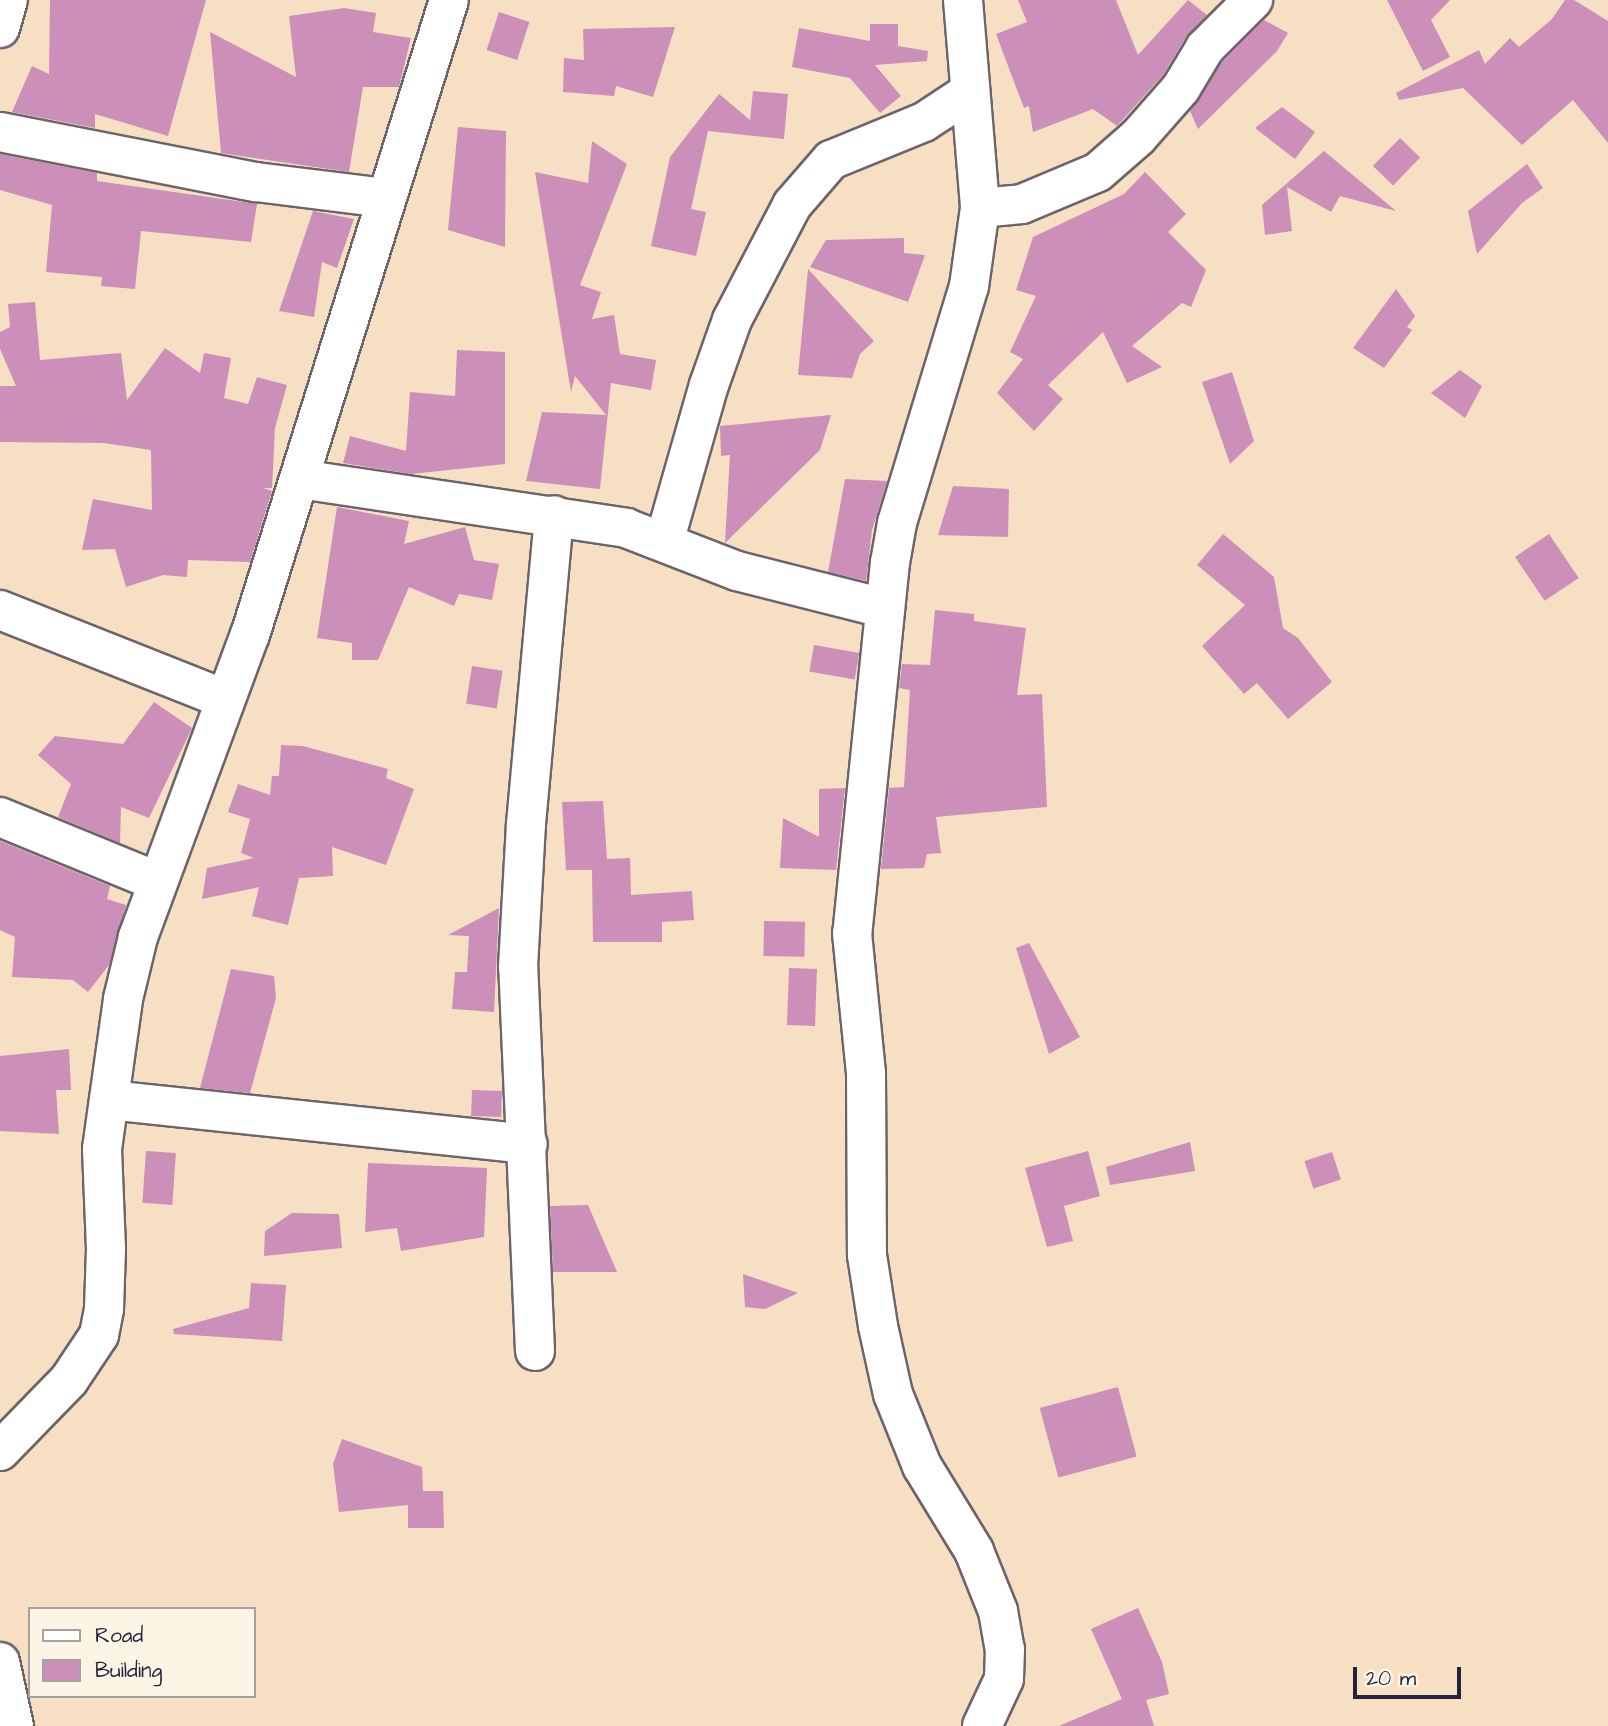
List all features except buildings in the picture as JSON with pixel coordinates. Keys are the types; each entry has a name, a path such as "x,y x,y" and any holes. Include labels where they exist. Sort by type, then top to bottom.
{"street":[{"path":"0,28 8,0"},
{"path":"0,1451 75,1373 99,1335 104,1309 100,1193 123,999 156,881 225,699 300,479 384,198 449,0"},
{"path":"963,0 968,93 980,208 970,286 897,523 883,608 852,933 866,1073 867,1255 893,1394 922,1465 974,1551 998,1611 1005,1649 1004,1679 982,1726"},
{"path":"980,208 1022,204 1098,172 1138,137 1234,7"},
{"path":"665,539 709,385 732,320 792,205 831,160 924,122 968,93"},
{"path":"0,132 256,182 384,198"},
{"path":"300,479 554,515 665,539 737,571 883,608"},
{"path":"534,1351 528,1144 518,967 526,824 554,515"},
{"path":"0,610 225,699"},
{"path":"0,817 156,881"},
{"path":"109,1100 528,1144"},
{"path":"0,1662 14,1726"}]}
